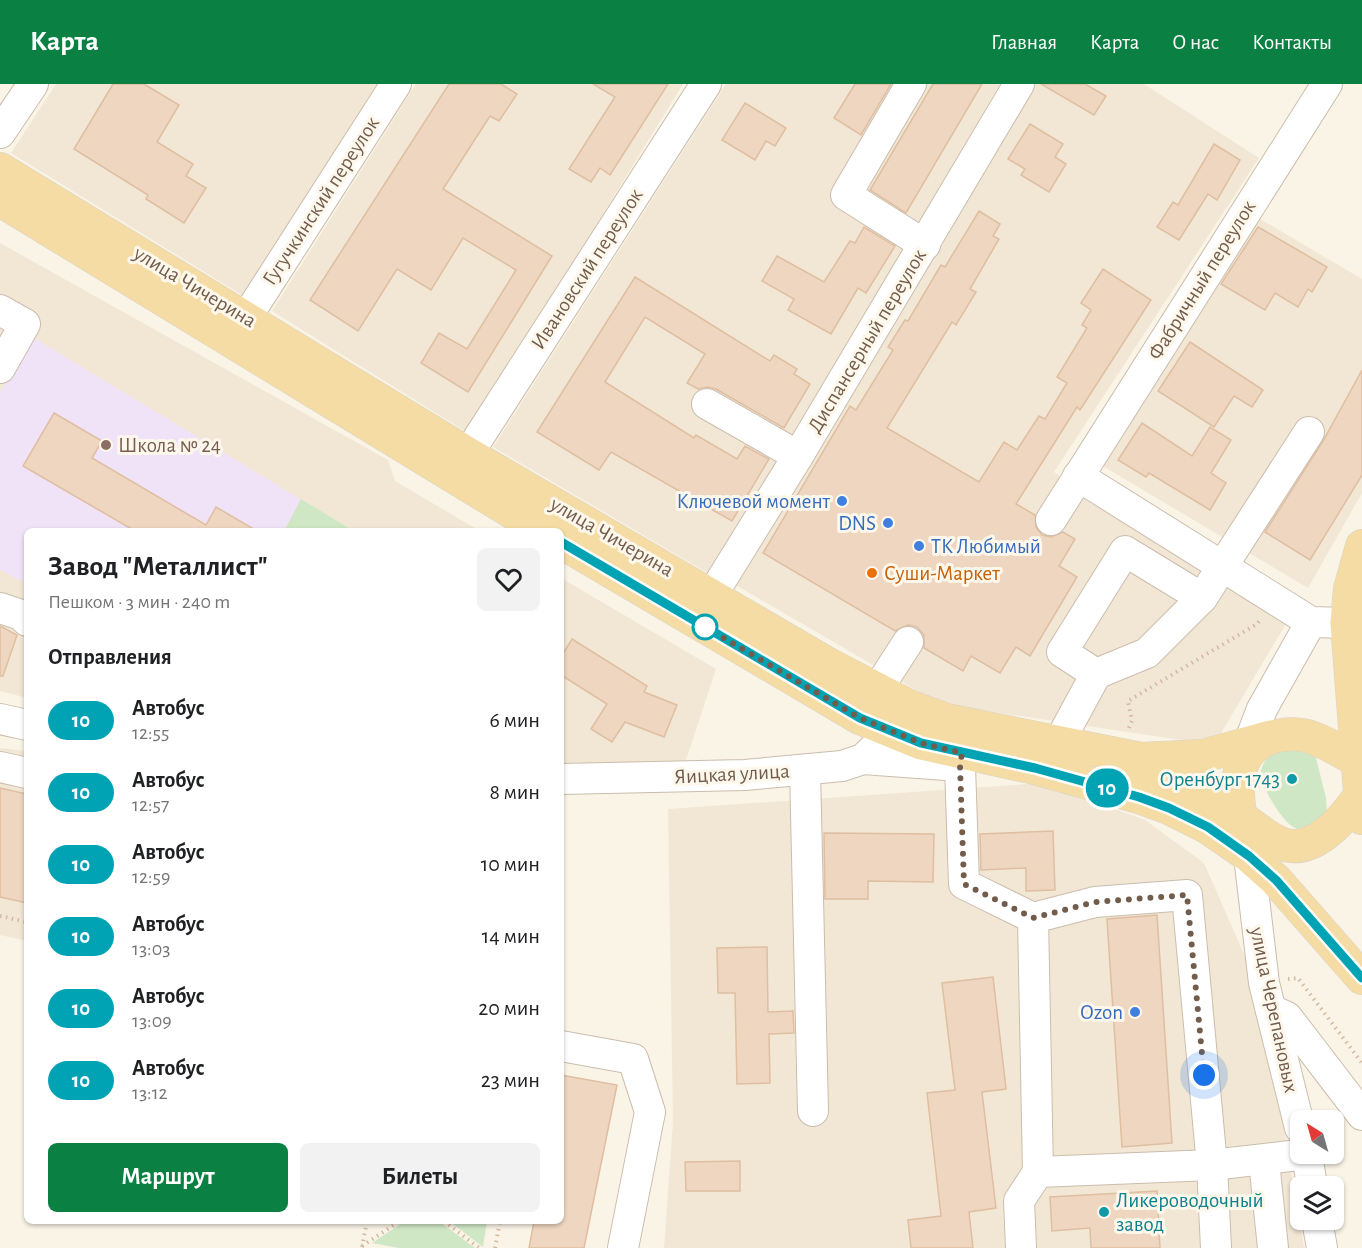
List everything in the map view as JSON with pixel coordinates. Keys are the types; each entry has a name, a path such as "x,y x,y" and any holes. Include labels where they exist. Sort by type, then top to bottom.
{"main road":[{"name":"улица Чичерина","path":"0,169 468,454 877,690 946,720 1058,744 1119,756 1168,760 1203,756 1249,790 1208,827 1169,808 1035,768 961,760 860,718 564,544"},
{"name":"улица Чичерина","path":"0,200 538,528"},
{"path":"1249,790 1266,836 1283,845 1297,846 1314,841 1360,808 1359,759 1347,623 1356,589 1362,546"},
{"path":"1249,790 1284,734 1317,739 1359,759"},
{"path":"1249,790 1304,909 1362,978"}],"street":[{"path":"0,133 33,84"},
{"name":"Гугучкинский переулок","path":"246,318 396,84"},
{"name":"Ивановский переулок","path":"468,454 706,84"},
{"path":"911,84 846,195 925,245"},
{"name":"Диспансерный переулок","path":"712,595 925,245 1019,84"},
{"name":"Фабричный переулок","path":"1051,520 1327,84"},
{"path":"0,310 26,324 0,368"},
{"path":"707,404 798,456"},
{"path":"1058,744 1096,674 1147,652 1202,598 1309,432"},
{"path":"1078,476 1222,569 1311,622 1347,623"},
{"path":"1096,674 1062,652 1125,551 1202,598"},
{"path":"0,608 24,618"},
{"path":"1249,790 1262,709 1311,622"},
{"path":"877,690 908,642"},
{"path":"0,719 24,723"},
{"name":"Яицкая улица","path":"564,779 745,775 842,766 863,759 891,732"},
{"path":"863,759 961,760 964,884 1033,918 1095,902 1187,895 1212,1165 1216,1248"},
{"path":"0,767 24,771"},
{"path":"805,770 813,1112"},
{"name":"улица Черепановых","path":"1249,790 1257,940 1271,1010 1296,1110"},
{"path":"1021,1248 1018,1201 1038,1172 1033,918"},
{"path":"1271,1010 1287,1017 1362,1115"},
{"path":"564,1047 633,1059 650,1112 623,1248"},
{"path":"1038,1172 1212,1165 1290,1157"},
{"path":"1264,1161 1273,1248"},
{"path":"1319,1230 1322,1248"}],"path":[{"path":"1126,738 1132,721 1128,700 1257,624 1273,600"},
{"path":"0,916 24,921"},
{"path":"362,1247 366,1224"},
{"path":"362,1247 396,1224"},
{"path":"448,1224 479,1248"},
{"path":"495,1248 500,1224"}],"shaded area":[{"path":"56,84 377,84 245,297 11,153"},
{"path":"416,84 683,84 468,433 272,311"},
{"path":"726,84 1000,84 711,575 493,447"},
{"path":"1035,84 1144,84 1259,158 1054,472 1290,617 1214,745 940,704 734,584"},
{"path":"1250,213 1362,279 1362,493 1308,588 1101,465"},
{"path":"0,243 388,460 395,481 475,528 24,528 24,697 0,691"},
{"name":"Школа № 24","path":"34,338 348,528 24,528 24,582 0,570 0,392"},
{"path":"564,580 716,669 683,769 564,766"},
{"path":"0,748 24,751 24,940 0,935"},
{"path":"1043,783 1145,820 1204,863 1251,970 1292,1176 1290,1176 1290,1230 1301,1230 1304,1248 664,1248 673,1122 668,809"}],"green space":[{"path":"301,499 349,528 286,528"},
{"path":"1277,748 1312,753 1316,758 1326,798 1327,814 1317,827 1298,829 1292,826 1268,795 1261,771 1269,755"},
{"path":"400,1224 443,1224 475,1248 399,1248 372,1243"},
{"path":"453,1224 487,1224 483,1247"}],"building":[{"path":"113,84 144,84 179,105 157,142 193,164 186,176 206,188 184,223 146,199 148,195 74,149"},
{"path":"449,84 501,84 517,94 499,121 490,116 443,189 552,256 468,392 421,363 439,333 467,349 516,270 463,238 431,290 397,269 358,331 310,300"},
{"path":"593,84 668,84 610,175 600,168 591,182 569,169 615,97"},
{"path":"855,84 891,84 861,135 834,118"},
{"path":"933,84 982,84 906,213 870,190"},
{"path":"1041,84 1085,84 1106,96 1094,115"},
{"path":"745,103 786,128 775,146 766,141 755,160 722,140"},
{"path":"1030,124 1063,144 1055,157 1066,164 1049,192 1021,175 1025,169 1008,159"},
{"path":"1214,144 1240,160 1217,200 1208,194 1179,240 1157,227 1173,202 1178,205"},
{"name":"ТК Любимый","path":"979,211 1000,224 993,236 999,239 970,289 976,292 956,325 952,322 887,428 979,482 1004,442 1017,450 1039,416 1045,419 1067,383 1057,377 1087,328 1082,325 1091,310 1081,303 1103,269 1151,300 1080,410 1077,407 1016,504 1035,515 1036,527 1042,535 1051,537 1063,532 1075,539 1059,566 1077,577 1030,656 1016,647 1000,673 971,656 963,671 924,648 924,635 917,627 908,625 895,631 763,553 850,406 856,410 893,350 888,347 905,320 908,321 941,265 945,267"},
{"path":"864,227 895,246 866,293 858,288 831,334 788,310 794,299 762,281 777,256 824,282 850,241 855,243"},
{"path":"1258,227 1327,267 1312,292 1308,289 1298,307 1275,293 1265,310 1221,284"},
{"path":"635,277 770,361 774,355 797,369 794,374 810,384 784,428 716,389 706,387 698,389 687,383 705,354 645,317 605,382 694,438 696,435 737,459 745,446 769,459 732,521 611,452 599,470 537,432"},
{"path":"1190,342 1263,390 1252,407 1234,396 1214,427 1158,391"},
{"path":"1362,370 1362,475 1310,560 1265,532 1323,441"},
{"path":"54,413 102,441 92,458 206,525 216,507 252,528 130,528 23,466"},
{"path":"1142,423 1192,456 1210,427 1231,440 1211,473 1226,483 1210,510 1149,473 1146,477 1118,460"},
{"path":"0,626 17,635 3,676 0,676"},
{"path":"572,639 647,686 644,692 677,705 664,737 625,722 612,742 591,729 607,704 564,677 564,652"},
{"path":"0,788 24,793 24,902 0,897"},
{"path":"1053,831 1055,890 1026,891 1026,868 981,870 980,834"},
{"path":"824,833 934,834 933,882 868,881 868,899 825,899"},
{"path":"1157,915 1172,1143 1122,1147 1107,919"},
{"path":"767,947 768,1012 793,1011 794,1033 769,1034 770,1083 737,1084 735,993 718,993 717,948"},
{"path":"993,977 1006,1089 982,1092 996,1208 969,1212 973,1248 911,1248 908,1220 941,1216 927,1093 955,1090 942,983"},
{"path":"564,1076 617,1085 584,1248 529,1248 533,1224 564,1224"},
{"path":"740,1161 740,1191 686,1191 685,1162"},
{"name":"Ликероводочный завод","path":"1157,1191 1160,1248 1091,1248 1090,1228 1052,1231 1050,1197"}],"bus line":[{"name":"10","path":"564,544 860,718 891,732 921,743 1008,764 1035,768 1139,797 1169,808 1208,827 1249,856 1276,880 1304,909 1362,978"}],"place":[{"name":"Школа № 24","path":"106,445"},
{"name":"Ключевой момент","path":"842,501"},
{"name":"DNS","path":"888,523"},
{"name":"ТК Любимый","path":"919,546"},
{"name":"Суши-Маркет","path":"872,573"},
{"name":"Оренбург 1743","path":"1292,779"},
{"name":"Ozon","path":"1135,1012"},
{"name":"Ликероводочный завод","path":"1104,1212"}],"route":[{"path":"705,627 860,718 921,743 962,753 960,766 964,884 1033,918 1095,902 1187,895 1204,1075"}]}
